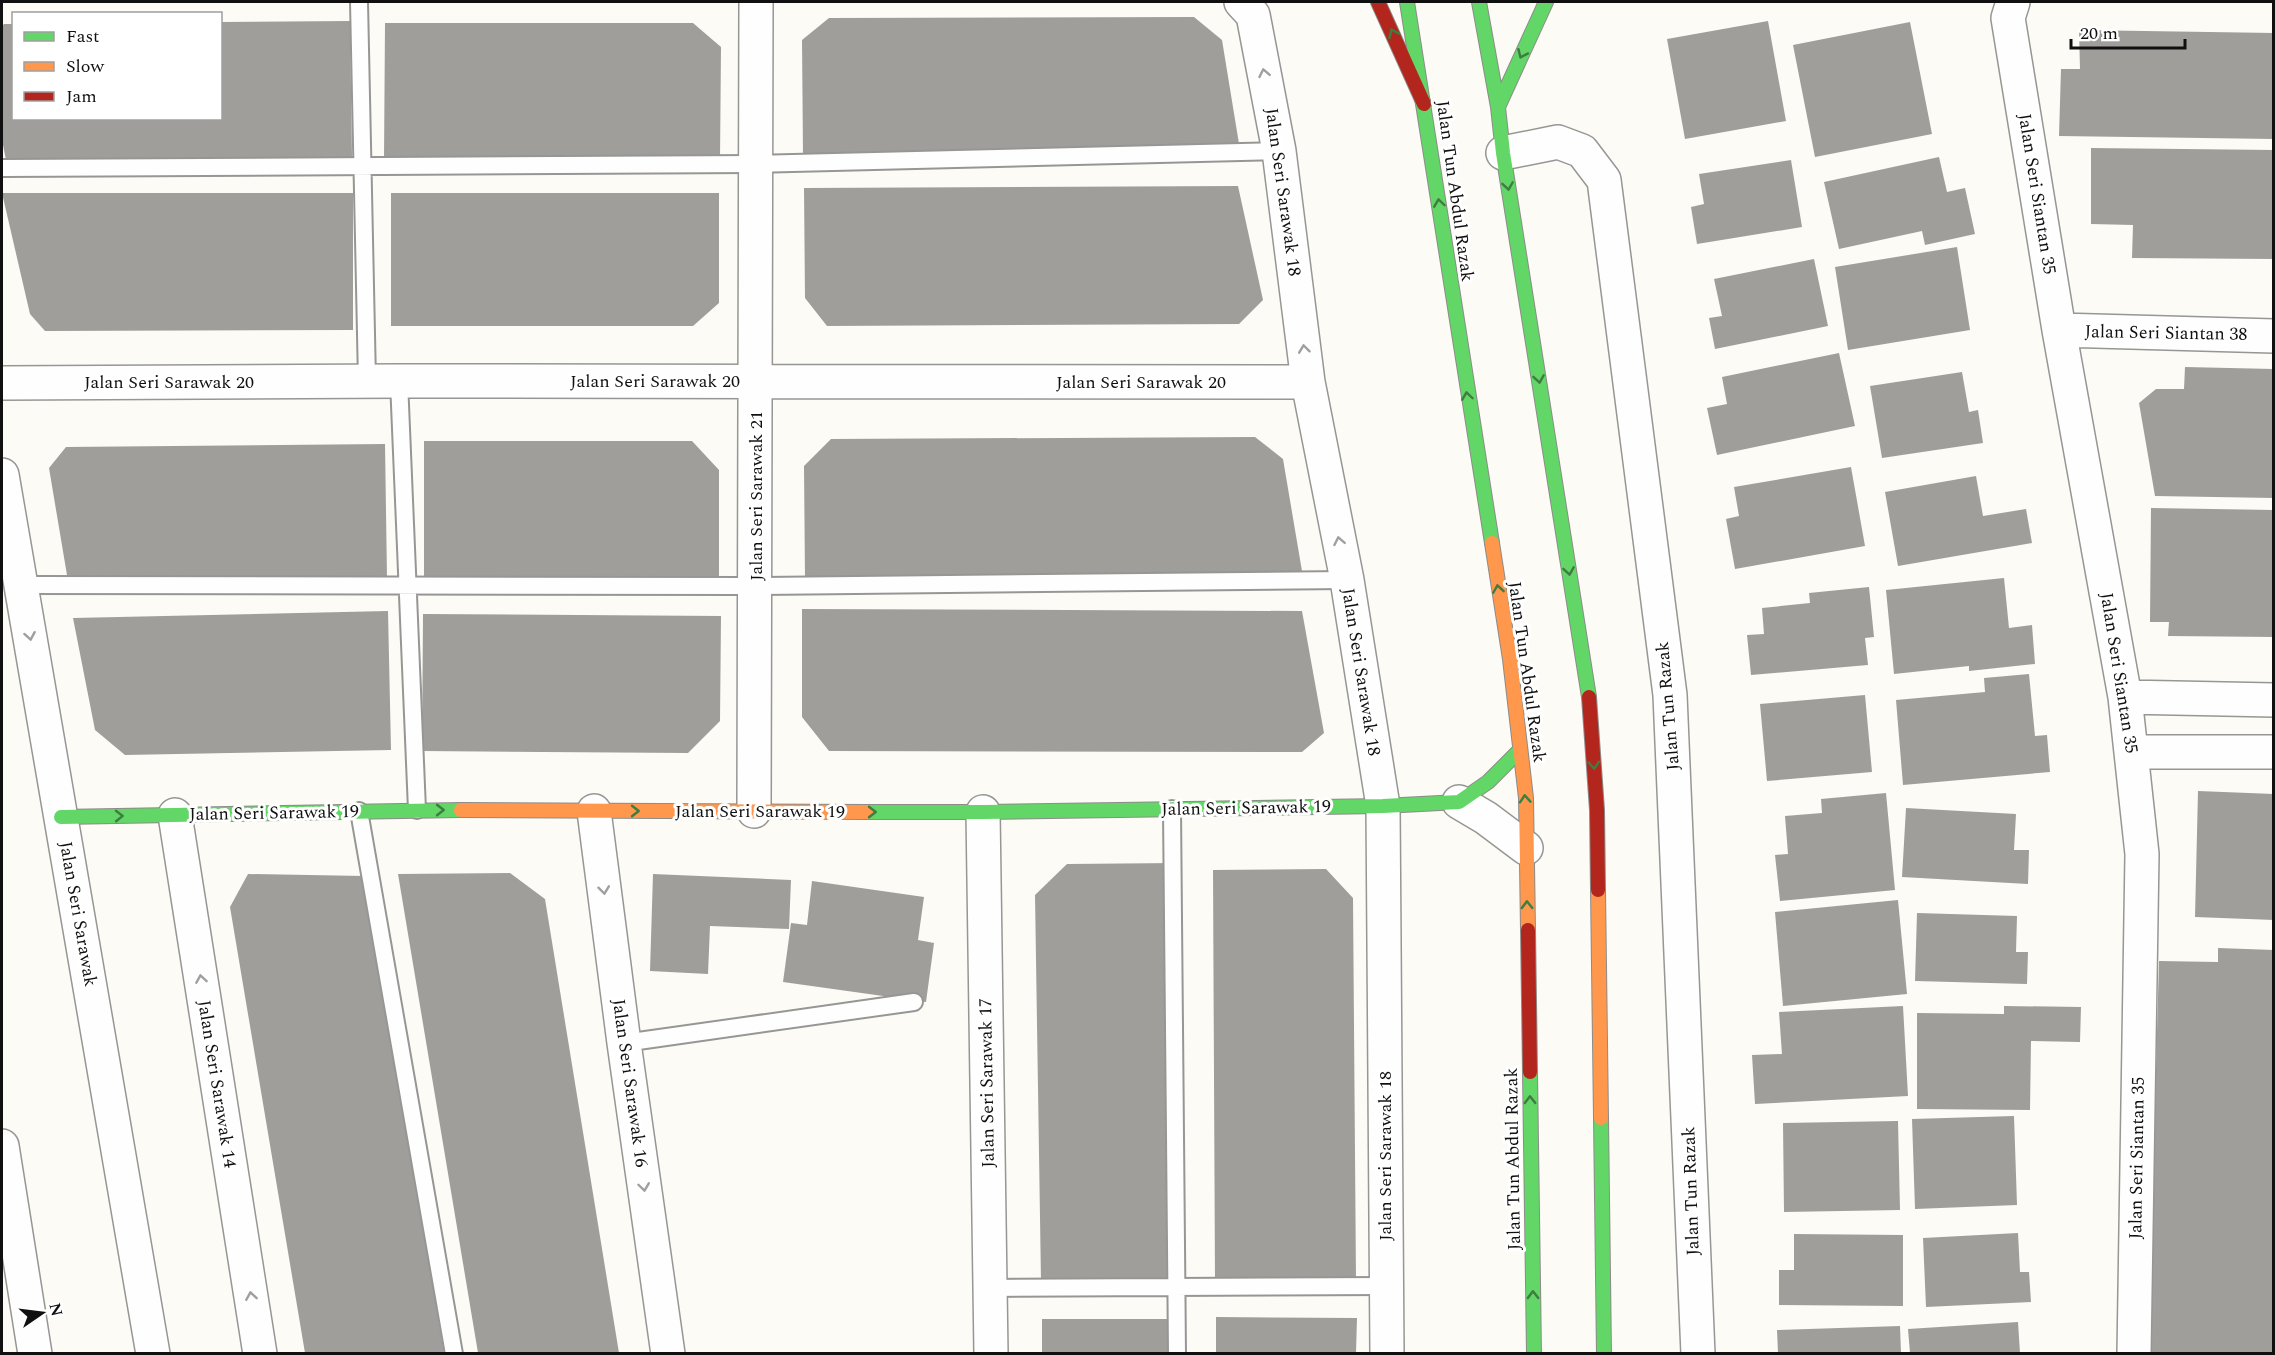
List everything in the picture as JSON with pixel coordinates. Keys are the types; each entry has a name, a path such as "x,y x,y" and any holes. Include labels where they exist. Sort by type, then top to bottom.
{"main road":[{"path":"1378,2 1424,104"},
{"name":"Jalan Tun Abdul Razak","path":"1407,2 1474,441 1510,659 1526,798 1534,1353"},
{"path":"1479,2 1498,107 1503,153 1589,696 1597,810 1604,1353"},
{"path":"1498,107 1546,2"},
{"path":"1459,802 1488,782 1519,751"},
{"name":"Jalan Seri Sarawak 19","path":"61,818 417,810 983,812 1383,806 1459,802"}],"street":[{"name":"Jalan Seri Sarawak 21","path":"754,812 756,2"},
{"name":"Jalan Seri Sarawak 18","path":"1241,2 1253,15 1279,152 1308,382 1347,580 1383,806 1387,1353"},
{"name":"Jalan Seri Siantan 35","path":"2013,2 2008,18 2059,330 2125,697 2142,854 2134,1353"},
{"name":"Jalan Tun Razak","path":"1503,153 1558,142 1582,151 1604,180 1670,695 1698,1353"},
{"name":"Jalan Seri Siantan 38","path":"2059,330 2274,336"},
{"name":"Jalan Seri Sarawak 20","path":"2,383 1308,382"},
{"name":"Jalan Seri Sarawak","path":"2,476 153,1353"},
{"path":"2125,697 2274,700"},
{"path":"2132,753 2274,752"},
{"path":"1459,802 1486,818 1526,848"},
{"name":"Jalan Seri Sarawak 16","path":"594,811 668,1353"},
{"name":"Jalan Seri Sarawak 17","path":"983,812 991,1353"},
{"name":"Jalan Seri Sarawak 14","path":"175,815 260,1353"},
{"path":"2,1146 35,1353"}],"lane":[{"path":"359,2 367,381"},
{"path":"2,168 756,164 1279,152"},
{"path":"399,381 417,810"},
{"path":"21,585 756,586 1347,580"},
{"path":"1172,809 1177,1353"},
{"path":"359,811 454,1353"},
{"path":"624,1043 914,1002"},
{"path":"990,1288 1386,1286"}],"building":[{"path":"1194,17 1222,40 1241,156 803,156 802,40 829,18"},
{"path":"350,21 352,157 6,160 2,140 2,26 4,24 12,24 12,120 222,120 222,22"},
{"path":"1768,21 1786,121 1685,139 1667,39"},
{"path":"1910,22 1932,134 1815,157 1793,45"},
{"path":"385,23 693,23 721,47 720,160 384,159"},
{"path":"2079,30 2274,33 2274,139 2059,136 2061,69 2080,69"},
{"path":"2091,148 2274,150 2274,259 2132,258 2133,225 2091,224"},
{"path":"1939,157 1947,192 1965,188 1975,234 1925,245 1922,231 1839,249 1824,182"},
{"path":"1791,160 1802,227 1697,244 1691,207 1704,204 1699,174"},
{"path":"1238,186 1263,300 1239,324 827,326 805,298 804,188"},
{"path":"2,193 353,193 353,330 45,331 30,314"},
{"path":"391,193 719,193 719,303 693,326 391,326"},
{"path":"1957,247 1970,330 1848,350 1835,267"},
{"path":"1814,259 1828,326 1715,349 1709,318 1722,316 1714,279"},
{"path":"1839,353 1855,426 1717,455 1707,408 1727,404 1722,377"},
{"path":"2185,367 2274,369 2274,498 2155,496 2139,403 2156,389 2184,389"},
{"path":"1962,372 1969,412 1978,410 1983,443 1882,458 1870,386"},
{"path":"1255,437 1283,459 1303,577 805,579 804,466 831,439"},
{"path":"424,441 692,441 719,470 719,579 424,580"},
{"path":"385,444 387,578 68,581 49,468 66,447"},
{"path":"1851,467 1865,546 1735,569 1726,519 1739,516 1734,487"},
{"path":"1976,476 1983,516 2026,509 2032,543 1898,566 1885,492"},
{"path":"2151,508 2274,510 2274,637 2168,636 2169,622 2150,622"},
{"path":"2004,578 2009,628 2032,625 2035,664 1969,671 1969,666 1894,674 1886,590"},
{"path":"1869,587 1874,637 1865,638 1868,665 1751,675 1747,635 1764,634 1762,608 1810,603 1809,593"},
{"path":"802,609 1302,611 1324,733 1302,752 829,751 802,717"},
{"path":"388,611 391,750 125,755 95,730 73,618"},
{"path":"423,614 721,616 720,721 688,753 422,751"},
{"path":"2029,674 2035,736 2047,735 2050,772 1903,785 1896,700 1985,692 1984,678"},
{"path":"1865,695 1872,772 1767,781 1760,704"},
{"path":"2198,791 2274,794 2274,920 2195,917"},
{"path":"1886,793 1895,890 1780,901 1775,855 1788,854 1785,816 1822,813 1821,799"},
{"path":"1906,808 2016,814 2014,850 2029,850 2028,884 1902,877"},
{"path":"1177,863 1183,1280 1041,1282 1035,895 1067,864"},
{"path":"1326,869 1353,898 1356,1282 1215,1282 1213,870"},
{"path":"510,873 545,899 619,1353 478,1353 398,874"},
{"path":"248,874 364,876 444,1353 305,1353 230,907"},
{"path":"653,874 791,880 789,929 710,926 708,974 650,971"},
{"path":"812,881 924,897 918,940 934,943 926,1002 783,982 791,923 807,925"},
{"path":"1898,900 1907,994 1783,1006 1775,912"},
{"path":"1917,913 2017,916 2016,952 2028,952 2027,984 1915,981"},
{"path":"2218,948 2274,950 2274,1353 2148,1353 2159,961 2218,962"},
{"path":"1903,1006 1908,1096 1755,1104 1752,1055 1782,1054 1779,1012"},
{"path":"2004,1006 2081,1007 2080,1042 2031,1041 2030,1110 1917,1109 1917,1013 2004,1014"},
{"path":"2014,1116 2017,1205 1915,1209 1912,1119"},
{"path":"1898,1121 1900,1210 1784,1212 1783,1123"},
{"path":"2018,1233 2020,1272 2029,1272 2031,1302 1926,1307 1923,1238"},
{"path":"1794,1234 1903,1235 1903,1306 1779,1305 1779,1270 1794,1270"},
{"path":"1216,1317 1357,1318 1356,1353 1216,1353"},
{"path":"1042,1319 1181,1319 1181,1353 1042,1353"},
{"path":"2018,1322 2020,1353 1910,1353 1908,1329"},
{"path":"1900,1326 1901,1353 1778,1353 1777,1330"}],"traffic: fast":[{"path":"1407,2 1492,543"},
{"path":"1479,2 1498,107 1503,153 1589,697"},
{"path":"1498,107 1546,2"},
{"path":"867,812 1383,806 1459,802 1488,782 1519,751"},
{"path":"61,817 461,810"},
{"path":"1530,1072 1534,1354"},
{"path":"1601,1118 1604,1354"}],"traffic: slow":[{"path":"1492,543 1510,659 1526,798 1528,930"},
{"path":"461,810 867,812"},
{"path":"1598,890 1601,1118"}],"traffic: jam":[{"path":"1378,2 1424,104"},
{"path":"1589,697 1597,810 1598,890"},
{"path":"1528,930 1530,1072"}]}
